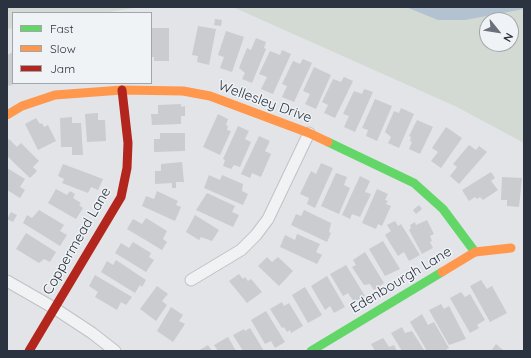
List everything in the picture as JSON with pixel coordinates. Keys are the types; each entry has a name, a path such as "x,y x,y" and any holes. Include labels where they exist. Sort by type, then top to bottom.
{"street":[{"name":"Wellesley Drive","path":"7,115 22,106 55,95 122,90 183,91 210,96 309,134 414,183 443,209 475,252"},
{"name":"Coppermead Lane","path":"29,351 121,197 127,168 128,143 122,90"},
{"path":"191,280 241,250 256,235 268,219 309,134"},
{"name":"Edenbourgh Lane","path":"311,351 475,252 511,248"},
{"path":"7,281 54,308 92,333 115,351"}],"shaded area":[{"path":"7,7 139,7 110,12 12,12 12,28 7,29"},
{"path":"199,7 524,7 524,143 457,107 235,8"}],"water":[{"path":"406,7 524,7 524,9 508,12 479,12 479,17 465,20 438,20"}],"building":[{"path":"215,19 222,20 221,26 214,25"},
{"path":"198,26 216,29 209,65 197,62 198,56 192,55"},
{"path":"152,28 169,28 169,61 154,61 154,57 152,57"},
{"path":"226,31 244,37 232,72 220,68 224,57 218,55"},
{"path":"256,38 266,42 264,48 266,49 252,83 242,79 245,73 239,68 247,48 251,50"},
{"path":"282,50 291,54 273,94 261,89 267,77 259,74 270,51 280,55"},
{"path":"12,52 12,84 14,84 9,86 7,83 7,55"},
{"path":"303,59 312,63 294,102 282,97 287,86 282,84 293,61 300,64"},
{"path":"314,67 331,75 316,109 305,104 310,94 303,91"},
{"path":"344,77 353,81 335,118 324,113 328,105 322,102 333,79 341,82"},
{"path":"364,89 373,92 355,132 344,127 349,116 343,114 354,91 362,94"},
{"path":"375,99 392,106 377,141 366,136 368,130 362,128"},
{"path":"181,104 181,107 185,106 185,116 181,116 181,124 152,125 151,114 158,114 158,105"},
{"path":"401,108 414,114 399,148 388,143 391,137 385,132 394,111 399,113"},
{"path":"98,113 98,120 105,120 106,141 87,142 85,114"},
{"path":"218,114 228,119 226,125 228,126 227,130 231,131 220,155 203,147"},
{"path":"72,117 72,123 81,123 83,155 72,155 72,147 61,147 60,118"},
{"path":"36,118 44,127 48,125 56,141 38,150 25,124"},
{"path":"417,120 433,127 420,154 409,149 412,142 410,141 411,137 409,136"},
{"path":"238,126 249,131 245,139 251,142 240,167 234,165 231,169 223,166 225,160 223,159"},
{"path":"446,127 462,138 441,168 431,161 438,152 432,148"},
{"path":"160,133 185,133 185,151 154,152 154,139 160,139"},
{"path":"259,136 270,141 265,151 271,154 261,177 252,173 250,178 241,174"},
{"path":"9,139 17,147 21,143 39,161 33,167 37,171 30,178 7,156 7,141"},
{"path":"469,145 476,150 479,146 487,152 459,184 450,176 457,167 453,164"},
{"path":"182,162 184,182 176,182 176,188 172,188 172,183 155,184 155,171 161,171 161,164"},
{"path":"321,163 333,168 315,208 307,204 309,198 300,194 311,171 316,174"},
{"path":"63,164 103,179 98,190 91,187 88,193 62,183 64,179 58,176"},
{"path":"7,168 25,179 20,187 25,190 20,198 7,190"},
{"path":"491,172 495,178 491,181 498,190 483,200 480,197 477,199 475,197 469,201 462,190"},
{"path":"336,173 347,177 344,185 350,188 339,214 321,206"},
{"path":"209,175 220,180 222,175 243,184 242,191 248,194 243,205 204,188"},
{"path":"360,176 370,181 365,192 371,194 360,217 352,214 350,219 342,215"},
{"path":"502,177 522,178 519,207 507,206 507,200 501,200"},
{"path":"56,189 67,195 70,191 75,194 73,198 81,203 79,205 83,208 76,219 48,203"},
{"path":"377,189 388,194 385,200 388,201 386,204 391,206 382,226 378,224 376,229 362,223"},
{"path":"157,191 178,201 176,205 181,207 175,221 142,206 146,196 154,199"},
{"path":"207,193 235,206 232,212 239,215 233,227 196,210"},
{"path":"419,205 422,209 416,214 413,210"},
{"path":"39,210 64,225 60,231 67,235 60,246 23,223 27,215 32,218"},
{"path":"304,210 331,223 329,232 331,233 327,242 291,225 296,214 301,216"},
{"path":"11,212 17,215 13,222 7,219"},
{"path":"195,215 219,230 212,241 201,237 199,240 186,232"},
{"path":"146,218 167,231 163,239 167,242 162,250 127,229 133,219 142,224"},
{"path":"427,220 434,234 430,236 432,241 430,242 433,248 422,254 409,230 411,228 410,225 415,222 416,225"},
{"path":"395,221 398,226 401,224 420,255 409,261 404,252 398,256 385,235 391,231 387,225"},
{"path":"26,233 56,252 50,262 44,259 39,263 16,249"},
{"path":"297,234 320,244 316,252 322,255 317,264 280,247 285,235 295,240"},
{"path":"383,241 400,269 385,276 369,249"},
{"path":"133,242 151,253 149,257 154,260 146,272 115,253 121,243 129,248"},
{"path":"365,252 384,283 374,290 370,284 364,285 352,267 356,265 353,260"},
{"path":"267,257 272,262 278,257 293,271 279,286 258,266"},
{"path":"116,260 146,280 142,287 140,285 135,293 101,272 107,261 113,265"},
{"path":"346,265 365,296 354,302 348,293 343,296 330,274"},
{"path":"239,274 243,279 245,277 248,281 251,279 262,292 247,303 229,281"},
{"path":"95,275 132,297 126,305 121,302 117,310 95,297 98,292 89,286"},
{"path":"327,276 345,307 334,313 330,306 325,310 311,286"},
{"path":"481,280 487,289 492,286 507,313 490,322 470,286"},
{"path":"157,286 168,294 162,301 167,305 156,321 140,309"},
{"path":"305,287 322,315 308,323 292,295"},
{"path":"461,292 465,297 470,294 485,320 477,325 479,328 470,333 450,298"},
{"path":"282,302 284,306 289,303 303,326 291,333 290,330 287,332 284,327 282,328 270,309"},
{"path":"441,304 444,309 449,306 466,339 449,345 429,310"},
{"path":"171,307 183,315 179,321 185,324 173,342 157,331"},
{"path":"266,311 285,342 275,348 271,341 265,344 251,320"},
{"path":"422,314 428,325 434,322 449,348 444,351 427,351 410,322"},
{"path":"402,327 405,333 412,331 424,350 402,351 391,333"},
{"path":"250,328 264,351 243,351 233,335 244,329 245,331"},
{"path":"228,337 236,351 218,351 214,345"},
{"path":"383,338 389,347 394,345 397,351 375,351 371,344"},
{"path":"496,344 504,351 491,351"},
{"path":"208,345 212,351 198,351"}],"traffic: fast":[{"path":"328,142 414,183 443,209 475,252"},
{"path":"311,351 442,272"}],"traffic: slow":[{"path":"7,115 22,106 55,95 122,90 183,91 210,96 309,133 328,142"},
{"path":"442,272 475,252 511,248"}],"traffic: jam":[{"path":"29,351 121,197 127,168 128,143 122,90"}]}
